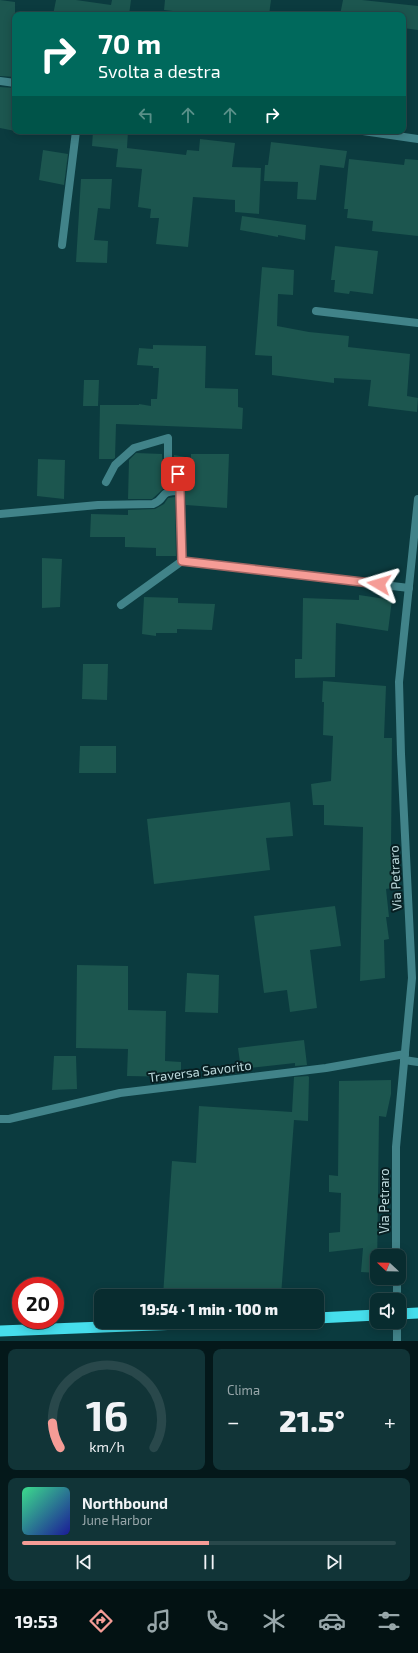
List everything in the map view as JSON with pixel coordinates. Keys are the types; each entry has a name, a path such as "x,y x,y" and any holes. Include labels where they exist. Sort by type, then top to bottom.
{"highway":[{"path":"406,1314 418,1313"},
{"path":"324,1318 370,1315"},
{"path":"0,1331 94,1327"}],"street":[{"path":"0,81 12,83"},
{"path":"62,245 76,134"},
{"path":"384,134 418,139"},
{"path":"316,311 418,324"},
{"path":"106,482 115,465 134,448 168,438 168,472 178,474 180,491 182,561"},
{"path":"0,514 98,505 153,504 158,502 168,491 180,491"},
{"name":"Via Petraro","path":"396,1249 396,1147 412,978 401,762 399,682 418,499"},
{"path":"121,605 182,561 409,588"},
{"name":"Traversa Savorito","path":"0,1119 9,1119 120,1093 404,1057 418,1062"},
{"path":"397,1329 397,1341"}],"building":[{"path":"0,0 15,2 15,12 12,12 12,77 0,76"},
{"path":"56,0 76,0 111,5 112,0 131,0 129,12 54,12"},
{"path":"165,0 271,0 269,12 181,12 164,10"},
{"path":"343,0 362,0 418,6 418,30 406,28 406,12 341,12"},
{"path":"0,87 12,88 12,130 0,128"},
{"path":"93,134 128,134 127,148 186,155 187,150 199,151 200,139 235,143 232,167 261,168 259,214 235,212 235,200 193,197 188,247 156,244 159,218 150,218 151,209 138,207 142,169 116,167 118,149 92,146"},
{"path":"271,142 347,151 344,168 320,165 316,200 297,199 298,182 264,181 265,165 268,165"},
{"path":"43,150 68,154 64,185 39,180"},
{"path":"349,159 404,165 405,159 418,160 418,236 372,231 373,221 347,218 348,209 344,209"},
{"path":"81,179 112,179 110,209 98,208 94,240 108,241 107,263 76,262"},
{"path":"242,216 306,225 305,240 240,230"},
{"path":"335,246 378,251 373,294 350,291 349,294 334,292 335,280 331,280"},
{"path":"262,267 294,270 293,295 278,294 277,326 309,332 349,336 348,347 410,354 407,396 418,398 417,412 368,406 371,380 334,378 334,383 272,375 272,356 255,355"},
{"path":"153,345 206,346 205,388 238,389 238,407 243,408 242,429 116,424 115,458 99,459 100,405 139,404 151,406 151,399 157,399 159,368 137,365 139,348 153,349"},
{"path":"84,380 99,380 98,406 83,406"},
{"path":"136,453 162,454 163,474 173,479 174,486 163,489 152,499 128,499 129,460"},
{"path":"191,454 229,454 227,508 186,505 183,473 182,470 174,467 174,455 191,458"},
{"path":"38,459 65,460 64,499 37,496"},
{"path":"175,497 176,556 156,556 156,548 125,547 125,537 90,537 91,514 128,515 128,510 155,509 164,504 168,498"},
{"path":"42,558 62,559 60,607 42,608"},
{"path":"359,595 392,600 388,631 336,623 335,677 295,678 295,659 302,659 303,598 359,600"},
{"path":"144,597 178,598 178,603 215,604 212,630 177,629 177,633 156,633 156,636 142,634"},
{"path":"83,664 108,664 107,700 82,699"},
{"path":"323,681 386,686 384,738 392,738 391,849 394,849 392,888 386,889 389,917 386,917 389,939 384,940 385,978 360,981 363,827 324,825 324,805 313,805 311,784 331,781 333,736 323,735"},
{"path":"80,746 116,746 116,773 79,773"},
{"path":"290,802 293,836 266,838 270,870 154,884 147,819"},
{"path":"335,906 341,946 310,950 317,1008 290,1012 287,990 264,993 254,916"},
{"path":"77,965 128,966 128,1010 166,1011 165,1061 181,1062 181,1077 127,1076 128,1049 76,1048"},
{"path":"187,973 219,975 218,1013 185,1012"},
{"path":"304,1040 307,1065 295,1066 295,1063 241,1069 238,1048"},
{"path":"54,1056 76,1056 77,1089 52,1090"},
{"path":"294,1077 309,1077 308,1121 294,1120 282,1289 163,1289 172,1161 196,1163 199,1106 292,1112"},
{"path":"391,1080 391,1094 386,1117 379,1116 377,1249 370,1249 370,1273 361,1272 363,1248 329,1252 329,1233 340,1232 341,1193 329,1192 329,1175 338,1176 339,1081"}],"route":[{"path":"178,474 180,491 182,561 379,584"}]}
